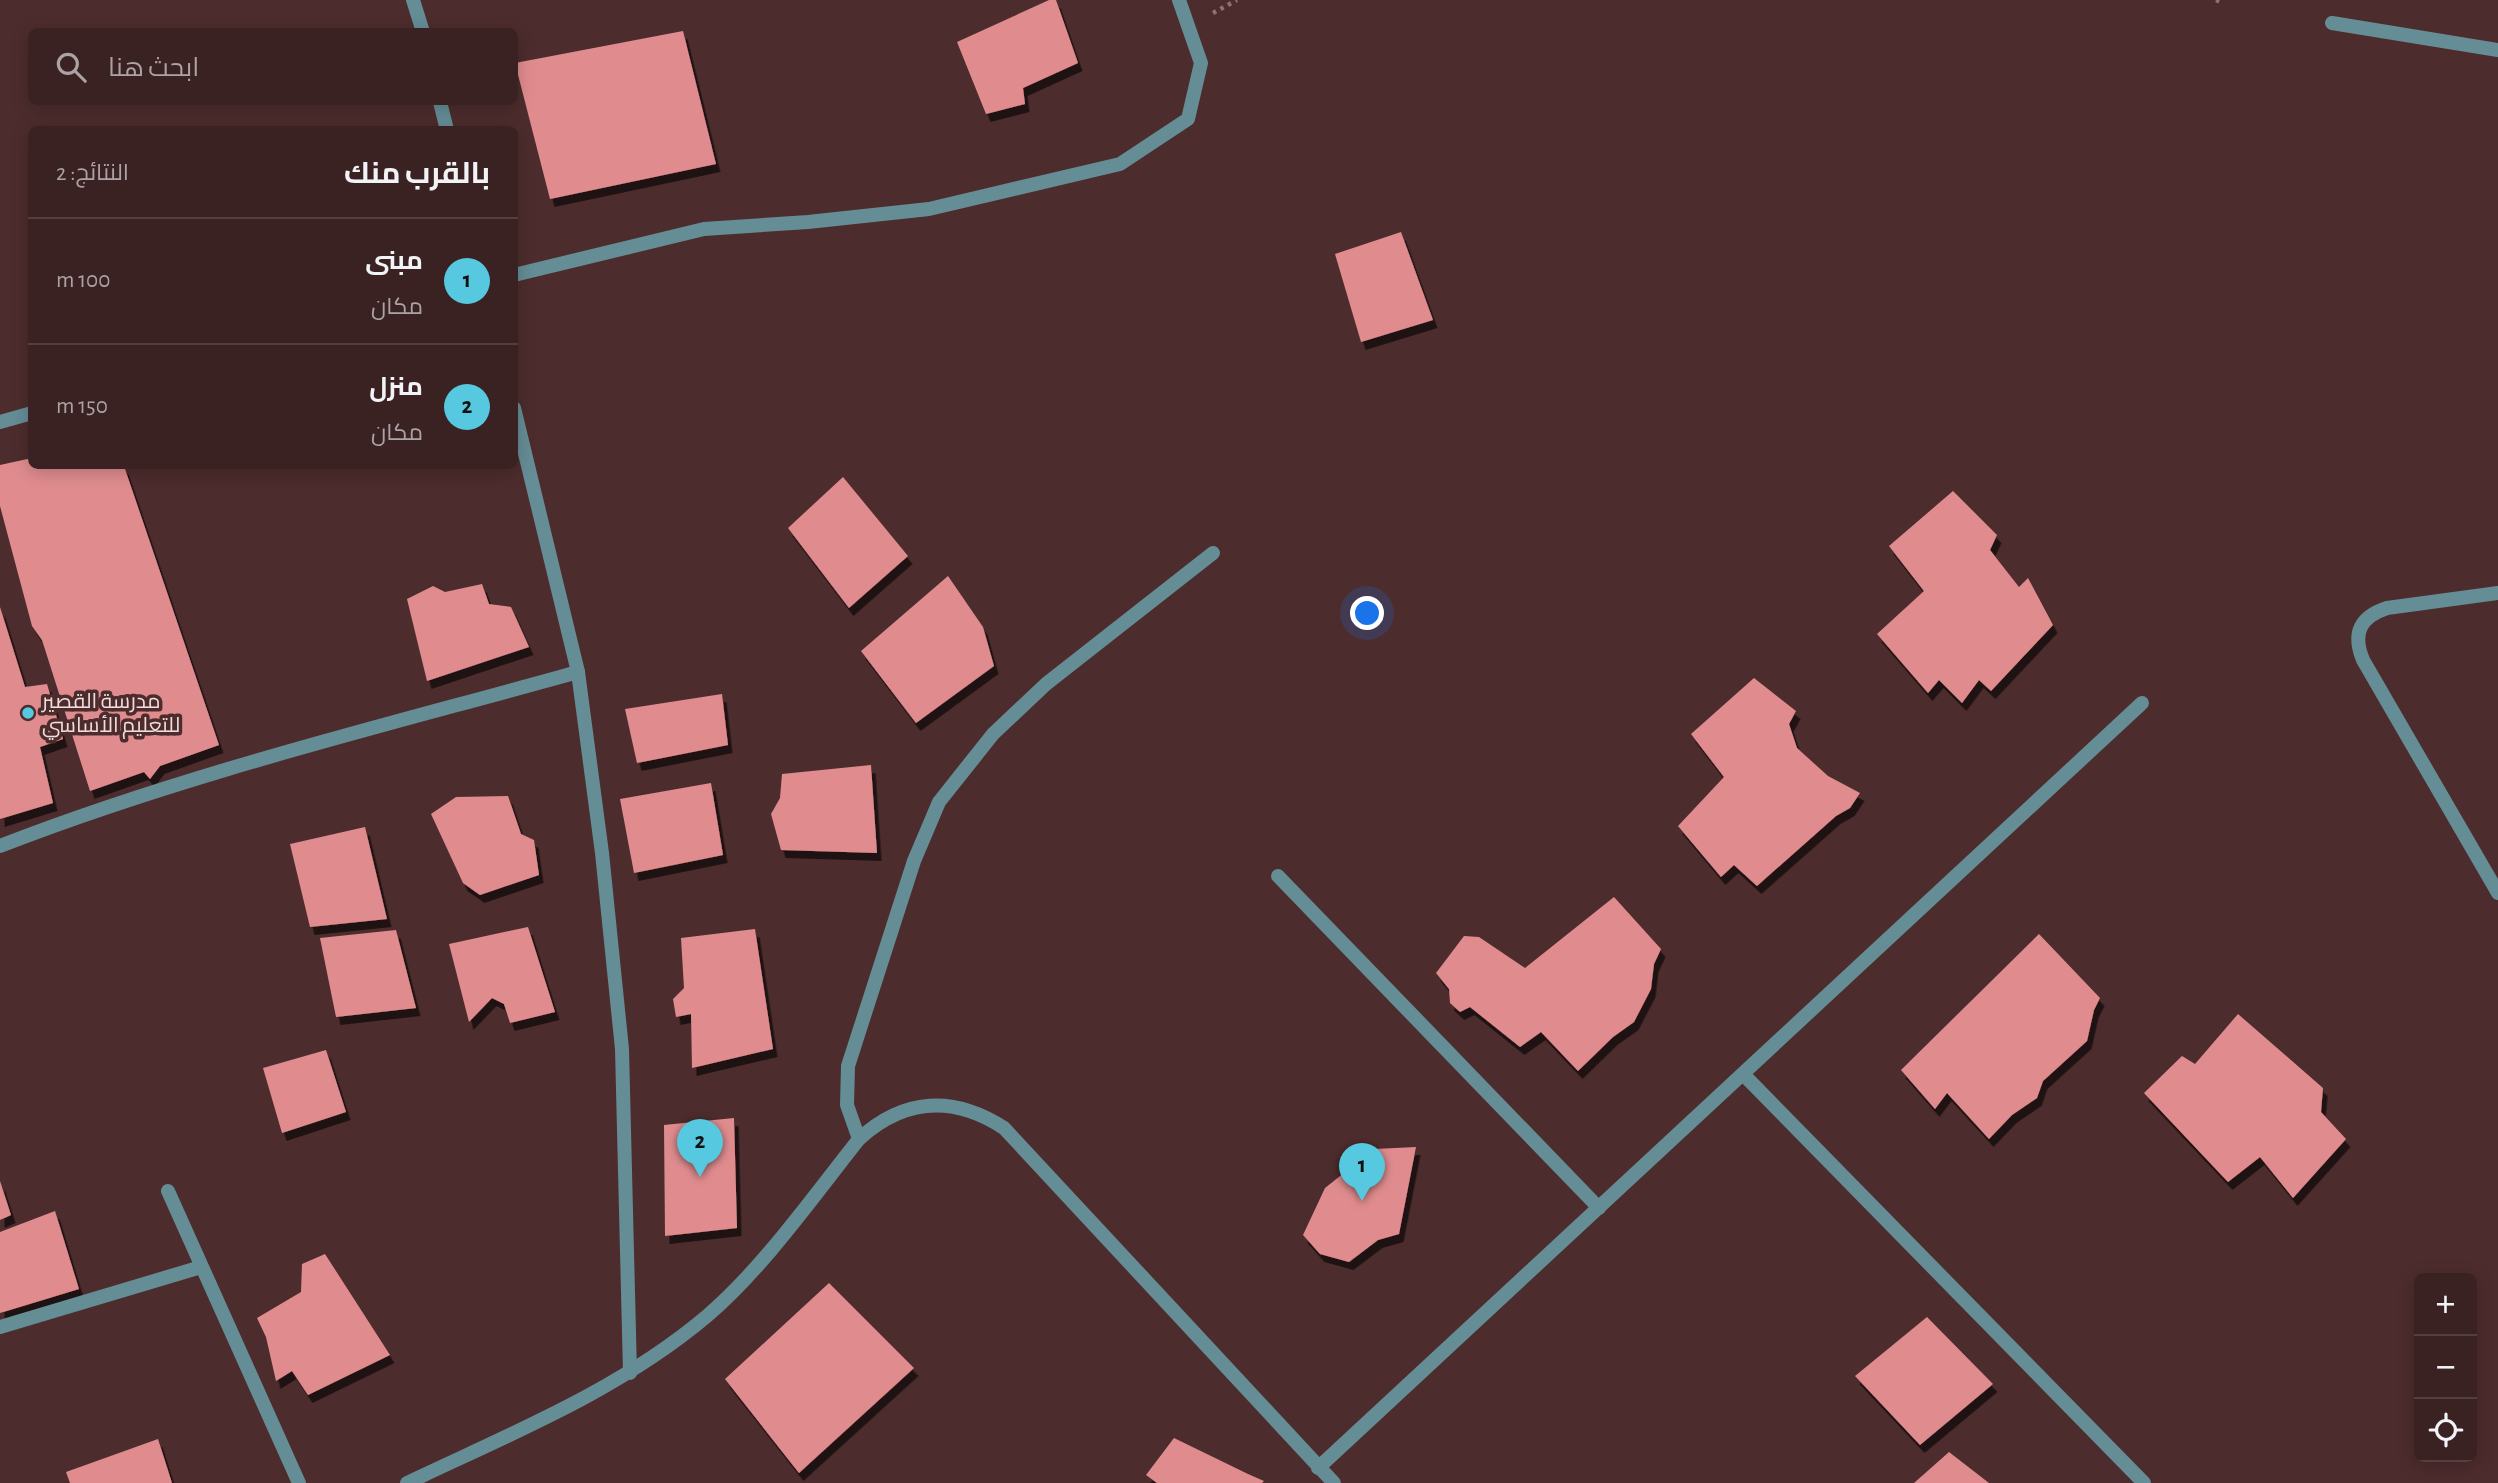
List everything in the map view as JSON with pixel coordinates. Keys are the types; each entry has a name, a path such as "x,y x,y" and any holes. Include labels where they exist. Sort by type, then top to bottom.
{"street":[{"path":"413,0 422,28"},
{"path":"518,274 704,229 808,222 929,209 1120,164 1188,119 1201,64 1179,0"},
{"path":"2332,23 2498,50"},
{"path":"441,105 446,126"},
{"path":"0,422 28,414"},
{"path":"518,424 578,672 602,853 622,1049 630,1373"},
{"path":"859,1139 847,1105 848,1066 914,860 939,802 993,733 1046,684 1213,554"},
{"path":"2498,593 2387,608 2374,612 2364,621 2358,633 2358,647 2369,671 2498,893"},
{"path":"0,846 56,824 290,750 578,672"},
{"path":"1318,1468 2142,703"},
{"path":"1278,876 1599,1208"},
{"path":"1743,1074 2144,1483"},
{"path":"407,1483 579,1402 630,1373 690,1329 745,1280 859,1139 891,1116 928,1105 968,1109 987,1116 1004,1128 1334,1483"},
{"path":"168,1191 299,1483"},
{"path":"0,1328 201,1267"}],"building":[{"path":"1049,0 1056,0 1078,63 1023,88 1025,104 986,114 957,42"},
{"path":"683,31 716,164 550,199 518,75 518,62"},
{"path":"1401,232 1433,320 1361,342 1335,254"},
{"path":"28,459 28,469 125,469 219,745 160,766 150,779 144,772 90,791 42,640 32,626 0,506 0,465"},
{"path":"843,477 908,556 849,608 788,528"},
{"path":"1953,491 1997,535 1990,550 2019,587 2028,578 2053,625 1991,691 1979,680 1962,703 1939,680 1928,693 1877,634 1924,591 1889,546"},
{"path":"948,576 983,627 994,666 916,723 861,651"},
{"path":"482,584 489,604 511,607 529,647 427,681 407,599 433,586 445,592"},
{"name":"مدرسة القصير للتعليم الأساسي","path":"0,607 25,687 47,684 63,739 40,747 53,803 0,819"},
{"path":"1754,678 1796,711 1789,724 1797,748 1828,776 1860,793 1850,808 1836,816 1757,886 1734,865 1721,877 1678,826 1724,777 1691,734"},
{"path":"722,694 728,745 637,763 625,709"},
{"path":"871,765 877,853 781,850 771,814 780,798 782,774"},
{"path":"711,783 723,855 634,873 620,799"},
{"path":"508,796 521,834 534,840 539,875 480,895 463,883 431,814 456,797"},
{"path":"365,827 387,919 310,927 290,844"},
{"path":"1614,897 1661,949 1654,964 1651,989 1634,1022 1613,1037 1578,1071 1541,1032 1520,1047 1470,1007 1460,1012 1450,1003 1449,989 1436,973 1464,936 1479,937 1525,968"},
{"path":"528,927 555,1012 510,1023 504,1004 492,998 469,1022 449,944"},
{"path":"755,929 773,1049 692,1068 691,1014 676,1017 673,999 684,988 681,938"},
{"path":"396,930 416,1008 336,1017 320,938"},
{"path":"2039,934 2100,998 2094,1010 2087,1041 2043,1081 2037,1098 2012,1115 1989,1139 1947,1093 1935,1109 1901,1070"},
{"path":"2238,1014 2323,1088 2321,1112 2346,1139 2293,1198 2260,1157 2228,1182 2144,1093 2182,1056 2195,1064"},
{"path":"326,1050 346,1112 282,1133 263,1068"},
{"path":"734,1118 737,1228 665,1236 664,1125"},
{"path":"1416,1147 1399,1234 1378,1240 1349,1262 1320,1254 1303,1235 1325,1188 1374,1149"},
{"path":"0,1181 11,1215 0,1220"},
{"path":"55,1211 79,1289 0,1313 0,1232"},
{"path":"325,1254 390,1355 308,1395 292,1371 276,1381 266,1337 257,1318 301,1292 302,1264"},
{"path":"829,1283 914,1368 799,1473 725,1379"},
{"path":"1927,1317 1993,1384 1920,1445 1855,1376"},
{"path":"1174,1438 1264,1481 1157,1483 1146,1475"},
{"path":"158,1439 172,1483 70,1483 66,1472"},
{"path":"1949,1452 1989,1483 1914,1483"}],"place":[{"name":"مدرسة القصير للتعليم الأساسي","path":"28,713"},
{"name":"منزل","path":"700,1177"},
{"name":"مبنى","path":"1362,1201"}]}
